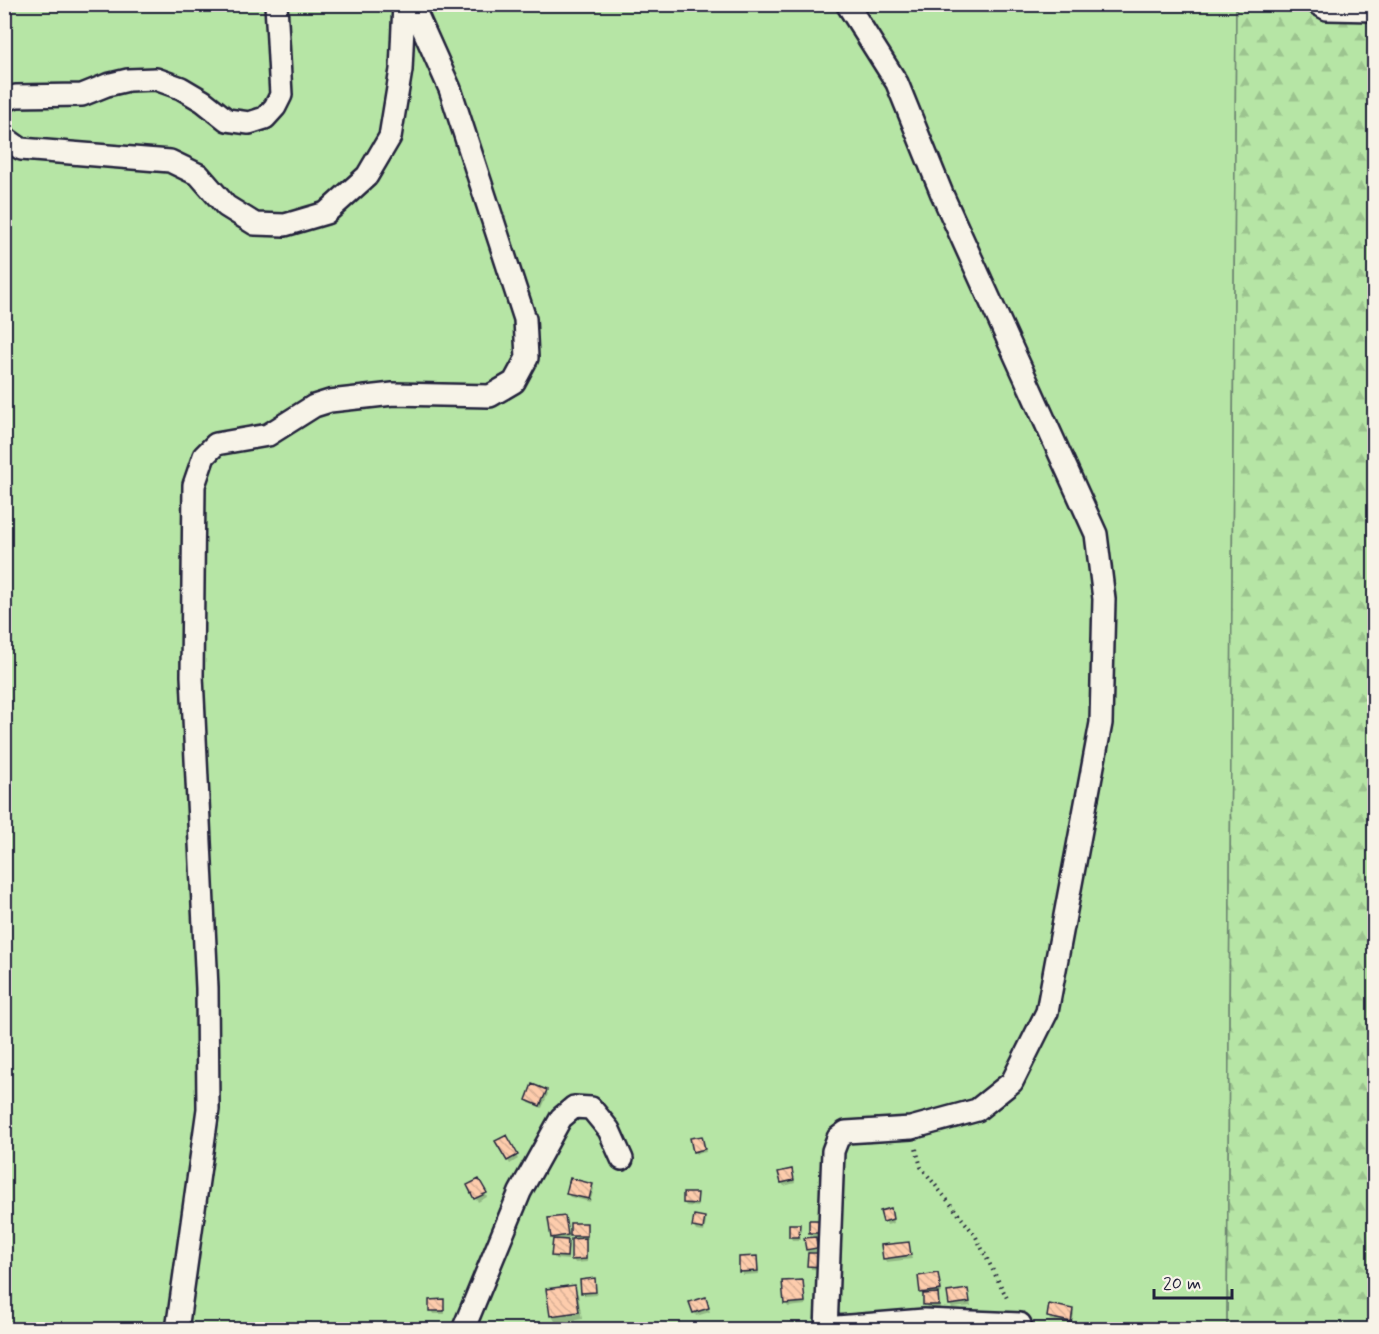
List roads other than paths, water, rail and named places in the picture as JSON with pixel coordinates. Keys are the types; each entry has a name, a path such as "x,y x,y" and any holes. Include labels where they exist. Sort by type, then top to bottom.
{"street":[{"path":"4,101 16,96 82,95 128,80 156,79 181,88 203,100 227,120 249,123 265,118 275,107 281,95 276,4"},
{"path":"4,137 21,149 170,161 199,175 226,206 255,224 285,225 326,213 367,176 390,137 401,70 404,4"},
{"path":"177,1329 208,1109 207,988 192,676 194,485 204,456 216,444 268,435 314,406 330,401 393,394 490,396 514,382 527,358 525,319 450,89 412,4"},
{"path":"847,4 897,83 942,194 1096,534 1104,599 1101,723 1047,1012 1012,1082 977,1110 911,1128 846,1132 838,1138 833,1152 825,1329 924,1320 1020,1324"},
{"path":"1318,4 1328,9 1374,10"},
{"path":"470,1329 520,1192 561,1118 574,1107 591,1108 609,1130 622,1159"}]}
